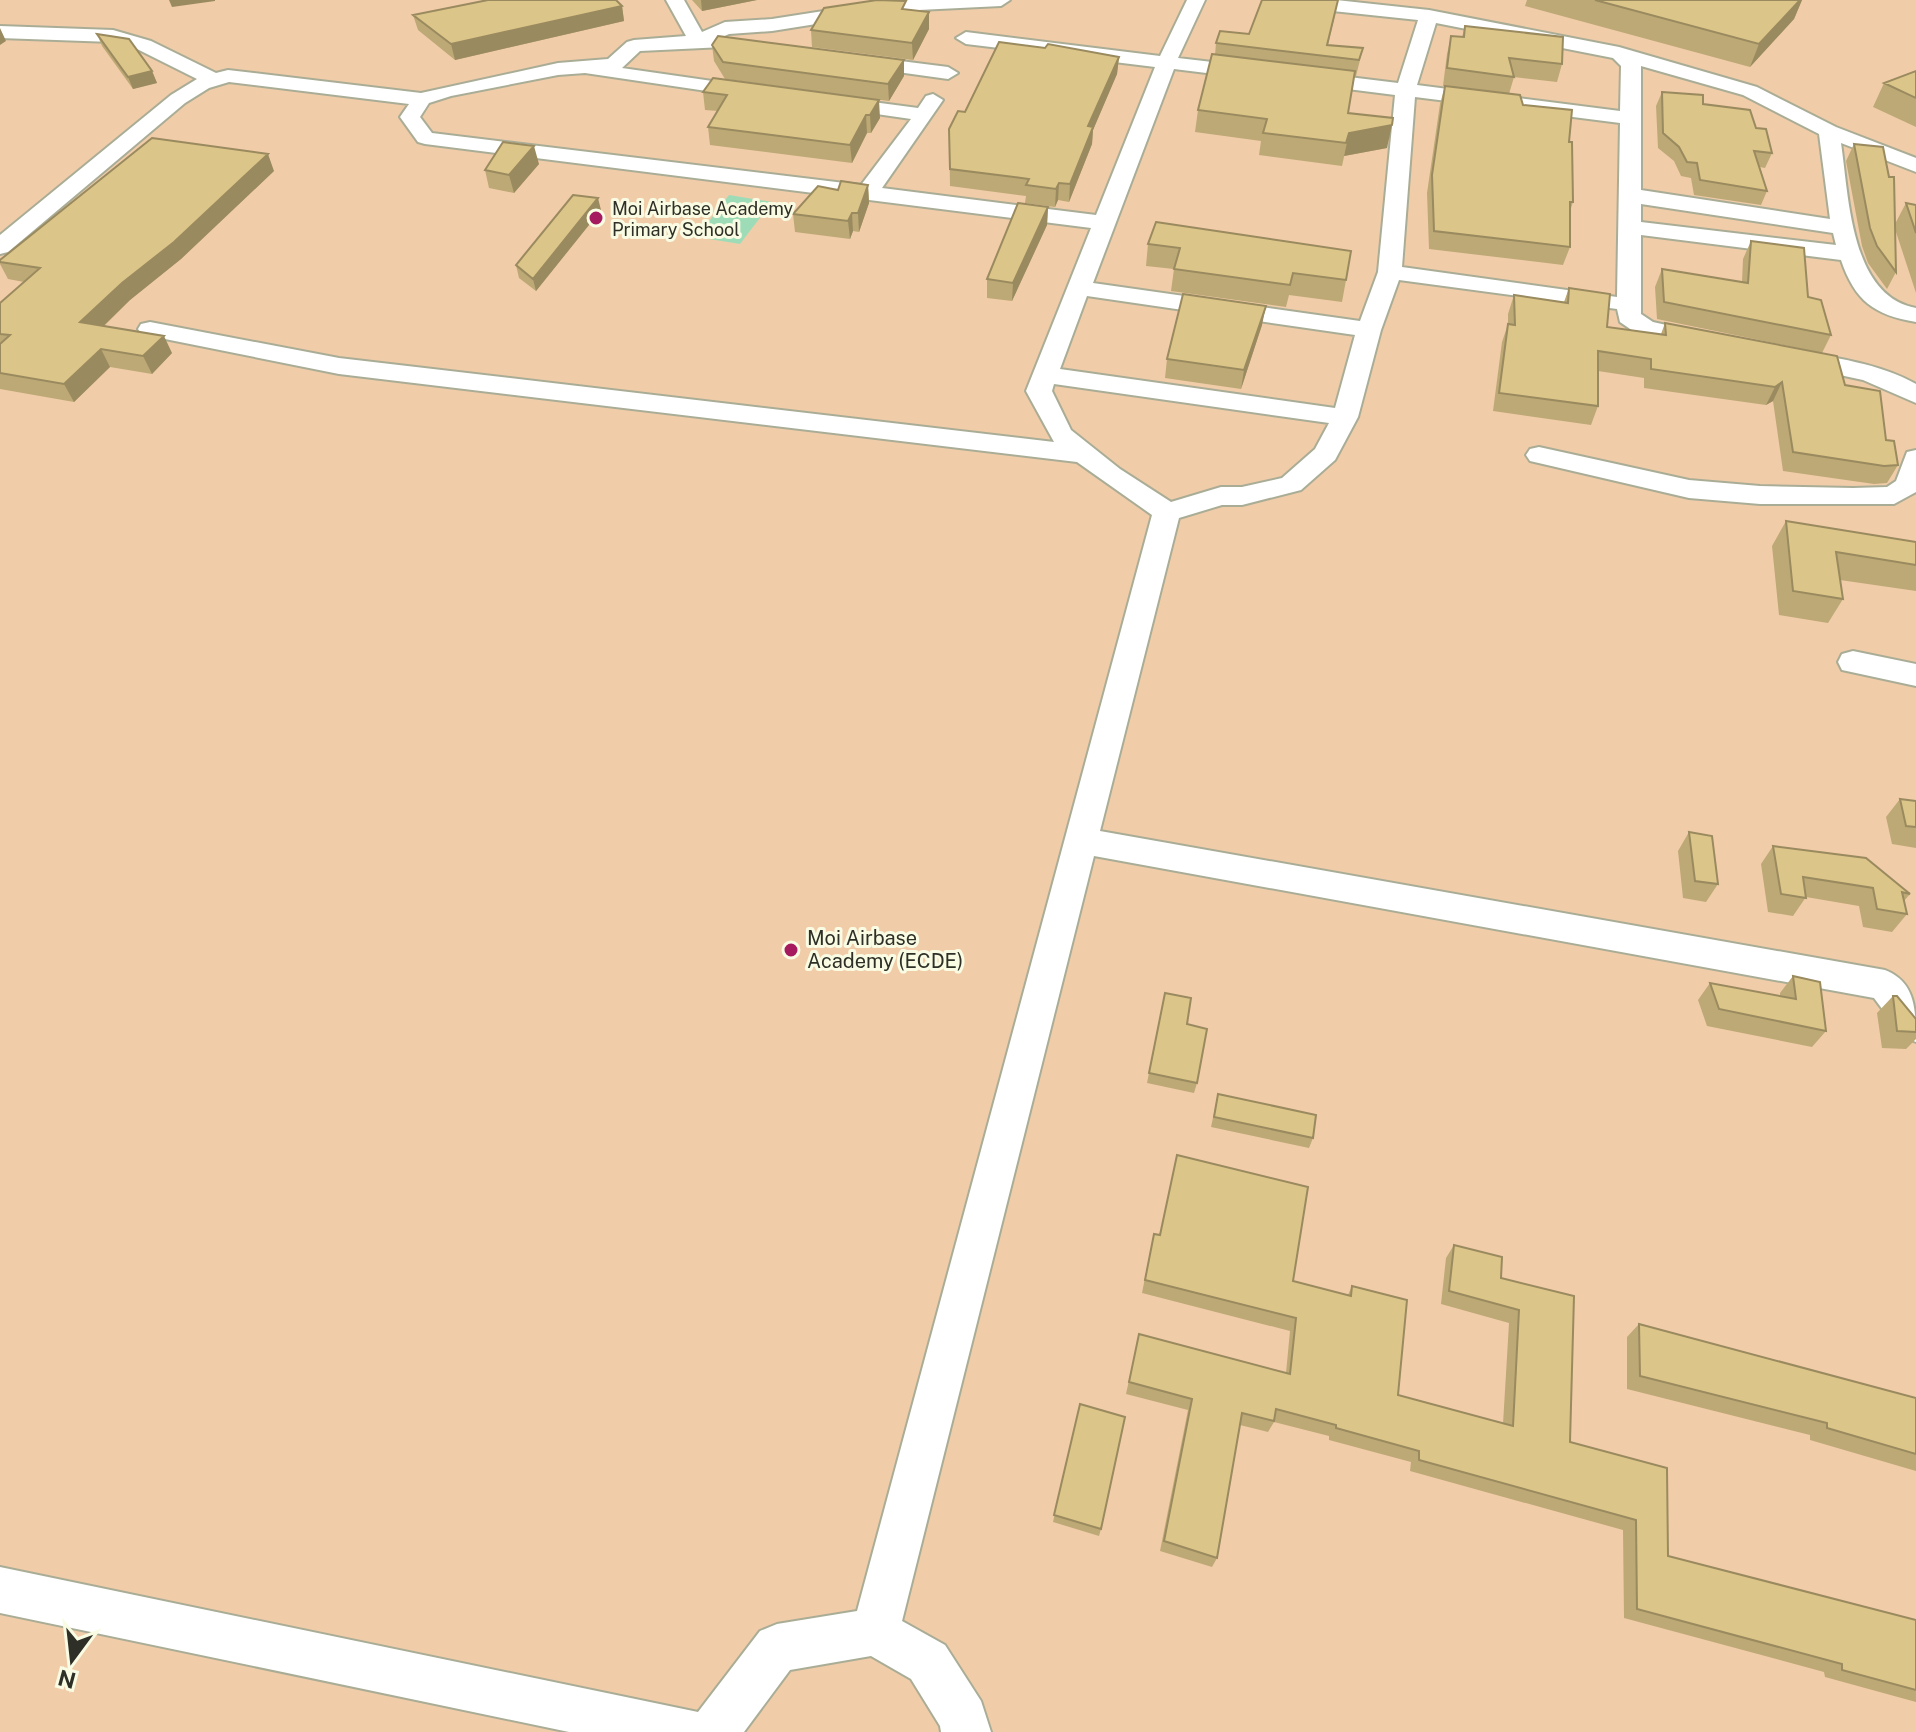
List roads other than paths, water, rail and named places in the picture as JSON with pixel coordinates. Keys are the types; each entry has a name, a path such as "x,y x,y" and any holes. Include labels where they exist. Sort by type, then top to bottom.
{"street":[{"path":"675,0 698,41"},
{"path":"698,41 725,28 772,25 898,5 1001,0"},
{"path":"868,191 925,115 966,38 1001,0"},
{"path":"1196,0 1166,63 1039,391 1060,434 1110,475 1167,512 1221,496 1242,496 1291,484 1326,454 1345,417 1369,330 1390,272 1406,89 1429,16"},
{"path":"1285,0 1429,16 1619,53 1750,91 1829,131 1916,166"},
{"path":"0,32 113,36 144,45 214,80"},
{"path":"966,38 1630,118"},
{"path":"0,247 178,99 202,84 228,76 422,99 447,91 558,69 614,65 634,46 698,41 745,47"},
{"path":"1619,53 1631,65 1627,305 1633,323 1736,347"},
{"path":"838,59 948,73"},
{"path":"558,69 600,71 770,94"},
{"path":"422,99 410,117 425,138 627,165 868,191 1104,223"},
{"path":"817,100 925,115"},
{"path":"1829,131 1850,254 1865,286 1881,303 1916,315"},
{"path":"1628,195 1844,228"},
{"path":"1628,227 1850,254"},
{"path":"1390,272 1627,305"},
{"path":"1079,288 1369,330"},
{"path":"150,329 339,366 1083,454"},
{"path":"1766,353 1870,373 1895,382 1916,395"},
{"path":"1045,375 1345,417"},
{"path":"1539,455 1689,489 1760,495 1853,497 1894,495 1908,485 1916,458"},
{"path":"875,1632 1167,512"},
{"path":"1853,662 1916,675"},
{"path":"1082,841 1885,985 1916,1026"},
{"path":"0,1590 687,1732"},
{"path":"713,1732 777,1648 875,1632 928,1662 964,1718 966,1732"}],"place":[{"name":"Moi Airbase Academy Primary School","path":"596,218"},
{"name":"Moi Airbase Academy (ECDE)","path":"791,950"}]}
